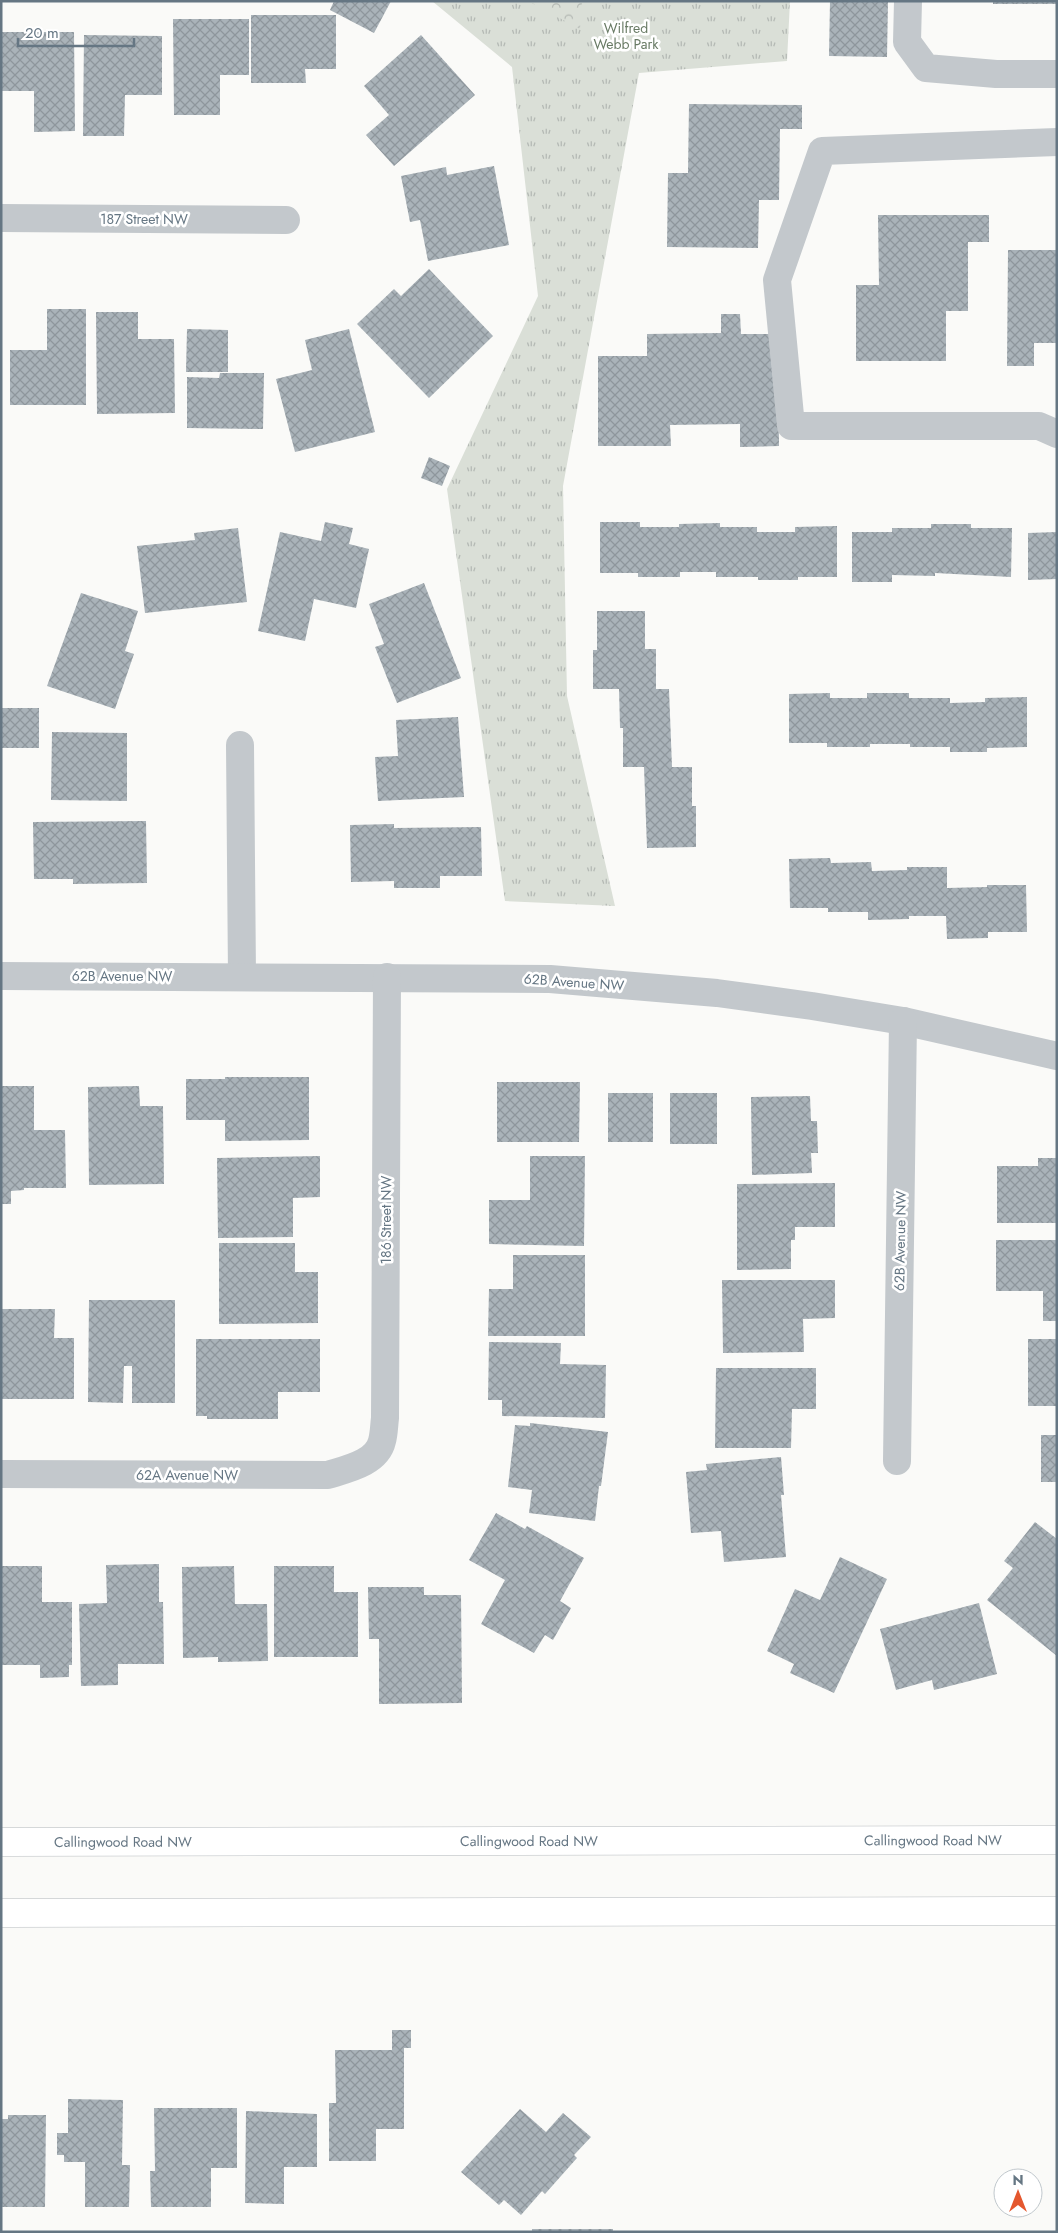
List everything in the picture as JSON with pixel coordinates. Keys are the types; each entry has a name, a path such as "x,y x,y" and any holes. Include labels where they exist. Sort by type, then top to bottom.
{"main road":[{"name":"Callingwood Road NW","path":"1,1842 1057,1840"},
{"path":"1,1913 1057,1911"}],"street":[{"path":"908,1 907,42 926,68 996,74 1057,74"},
{"path":"1057,142 822,151 778,280 791,426 1040,426 1057,434"},
{"name":"187 Street NW","path":"1,218 286,220"},
{"path":"240,745 242,976"},
{"name":"62B Avenue NW","path":"1,976 550,979 717,993 812,1006 903,1021 1057,1056"},
{"name":"186 Street NW","path":"371,1459 382,1443 385,1418 387,977"},
{"name":"62B Avenue NW","path":"897,1461 903,1021"},
{"name":"62A Avenue NW","path":"1,1474 328,1475 371,1459"}],"green space":[{"name":"Wilfred Webb Park","path":"432,1 790,1 787,61 639,73 563,486 567,696 615,906 505,901 447,489 538,296 512,67"},
{"path":"528,1 582,1 580,29"}],"building":[{"path":"334,1 391,1 374,33 330,10"},
{"path":"830,1 888,1 887,57 829,56"},
{"path":"993,1 1057,1 1057,4 993,4"},
{"path":"251,15 336,15 336,69 305,69 306,83 251,83"},
{"path":"173,19 249,19 249,75 220,75 220,115 174,115"},
{"path":"1,32 74,32 75,131 34,132 34,91 1,91"},
{"path":"84,35 162,36 162,95 125,95 124,136 83,136"},
{"path":"421,35 475,95 394,166 366,135 389,115 364,86"},
{"path":"689,104 802,105 802,129 780,129 779,200 759,200 758,248 667,247 668,173 688,173"},
{"path":"494,166 509,245 428,261 420,220 410,222 401,176 446,167 447,175"},
{"path":"878,215 989,215 989,242 968,242 968,311 946,311 946,361 856,361 856,285 879,285"},
{"path":"1008,250 1057,250 1057,343 1034,343 1034,366 1007,366"},
{"path":"429,269 493,336 429,398 357,324 394,289 401,296"},
{"path":"47,309 86,309 86,405 10,405 10,350 47,350"},
{"path":"96,312 138,312 138,339 174,339 175,413 97,414"},
{"path":"721,314 740,314 741,334 778,334 779,446 740,447 740,424 670,425 671,446 598,446 598,356 647,356 647,334 721,333"},
{"path":"187,329 228,330 228,372 186,372"},
{"path":"349,329 375,432 295,452 276,379 312,370 305,340"},
{"path":"220,373 264,373 263,429 187,428 187,377 219,378"},
{"path":"429,457 450,466 442,486 421,478"},
{"path":"325,522 353,528 349,544 369,549 356,608 314,599 305,641 258,631 280,532 321,541"},
{"path":"600,522 640,522 640,527 679,527 679,524 720,523 720,527 757,527 757,532 795,532 795,527 837,526 837,577 798,577 798,580 758,580 758,577 716,577 716,572 680,572 680,577 638,577 638,573 600,573"},
{"path":"931,524 971,524 971,528 1012,528 1011,577 935,573 935,576 892,575 892,582 852,582 852,532 892,532 892,528 931,528"},
{"path":"238,528 247,602 145,613 137,546 195,540 194,533"},
{"path":"1057,532 1057,579 1028,580 1028,533"},
{"path":"424,583 461,678 397,703 375,647 384,644 369,604"},
{"path":"81,593 138,611 125,651 134,654 115,709 47,686"},
{"path":"597,611 645,611 645,649 656,649 656,689 669,689 672,767 692,767 692,806 696,806 696,847 647,848 644,767 623,767 623,728 620,728 619,689 593,689 593,650 597,650"},
{"path":"830,693 830,698 867,698 867,693 909,693 909,698 950,698 950,703 985,702 985,698 1027,697 1027,747 987,748 987,752 950,752 950,747 910,747 910,744 870,744 870,747 827,747 827,743 789,743 789,694"},
{"path":"2,708 39,708 39,748 1,748"},
{"path":"458,717 464,797 378,801 375,757 398,756 396,720"},
{"path":"52,732 127,733 127,801 51,800"},
{"path":"146,821 147,883 73,884 73,879 34,879 33,822"},
{"path":"394,824 394,828 481,827 482,876 440,876 440,888 394,888 394,881 351,882 350,825"},
{"path":"830,858 831,863 871,862 872,871 907,870 907,867 947,867 947,888 1026,885 1027,932 988,932 988,938 947,939 946,916 909,916 909,919 868,920 868,912 828,912 828,908 790,908 789,859"},
{"path":"225,1077 309,1077 309,1140 225,1141 225,1120 186,1120 186,1079 225,1079"},
{"path":"497,1082 580,1082 579,1142 497,1142"},
{"path":"1,1086 34,1086 34,1130 65,1130 66,1188 24,1188 24,1190 11,1191 11,1204 1,1204"},
{"path":"139,1086 140,1106 163,1106 164,1184 89,1185 88,1087"},
{"path":"608,1093 653,1093 653,1142 608,1142"},
{"path":"670,1093 717,1093 717,1144 670,1144"},
{"path":"810,1096 811,1121 817,1121 818,1153 811,1153 812,1173 752,1175 751,1097"},
{"path":"320,1156 320,1197 293,1198 293,1237 218,1238 217,1158"},
{"path":"530,1156 585,1156 584,1246 489,1244 489,1200 530,1200"},
{"path":"1038,1158 1057,1158 1057,1223 997,1223 997,1166 1038,1166"},
{"path":"835,1183 835,1227 795,1227 795,1240 791,1240 791,1269 737,1270 737,1184"},
{"path":"996,1240 1057,1240 1057,1321 1043,1321 1043,1291 996,1291"},
{"path":"219,1243 295,1243 295,1272 318,1272 318,1323 219,1324"},
{"path":"513,1255 585,1255 585,1336 488,1336 489,1289 513,1289"},
{"path":"722,1280 835,1280 835,1318 803,1319 804,1352 723,1353"},
{"path":"89,1300 175,1300 175,1403 132,1403 132,1366 124,1366 123,1403 88,1402"},
{"path":"1,1309 55,1309 54,1338 74,1338 74,1399 1,1399"},
{"path":"196,1339 320,1339 320,1392 278,1392 278,1419 207,1419 207,1416 196,1416"},
{"path":"1028,1339 1057,1339 1057,1406 1028,1406"},
{"path":"489,1342 561,1343 560,1364 606,1365 605,1418 502,1416 502,1400 488,1400"},
{"path":"716,1368 816,1368 816,1409 792,1409 791,1448 715,1448"},
{"path":"530,1423 608,1432 595,1521 529,1513 532,1490 508,1487 515,1425 530,1426"},
{"path":"1041,1435 1057,1435 1057,1482 1041,1482"},
{"path":"781,1457 784,1495 781,1495 786,1557 724,1562 721,1531 691,1533 686,1472 707,1470 706,1464"},
{"path":"496,1513 525,1529 527,1526 584,1558 560,1601 571,1608 553,1640 545,1635 534,1653 481,1624 505,1580 469,1560"},
{"path":"1035,1522 1057,1539 1057,1656 987,1600 1013,1568 1004,1561"},
{"path":"840,1557 887,1579 834,1693 790,1673 794,1664 767,1651 795,1589 820,1600"},
{"path":"159,1564 159,1602 163,1602 164,1664 118,1664 118,1685 81,1686 79,1604 107,1603 106,1565"},
{"path":"1,1566 42,1566 42,1602 72,1602 72,1665 69,1665 69,1677 40,1678 40,1665 1,1665"},
{"path":"234,1566 235,1604 267,1604 268,1661 218,1662 218,1657 183,1658 182,1567"},
{"path":"274,1566 334,1566 334,1592 358,1592 358,1657 274,1657"},
{"path":"368,1587 424,1587 424,1595 461,1595 462,1703 379,1704 379,1639 369,1639"},
{"path":"979,1603 997,1674 934,1690 932,1680 896,1690 880,1629"},
{"path":"392,2030 411,2030 411,2048 404,2048 404,2129 376,2129 376,2161 329,2161 329,2103 336,2103 335,2050 392,2050"},
{"path":"68,2099 123,2100 122,2165 130,2165 129,2207 85,2207 85,2162 64,2162 64,2155 57,2155 57,2133 68,2133"},
{"path":"154,2108 237,2108 237,2168 211,2168 211,2207 151,2207 150,2171 155,2171"},
{"path":"520,2109 546,2132 563,2113 591,2137 574,2155 577,2158 545,2194 542,2191 521,2215 504,2200 499,2205 461,2172"},
{"path":"246,2111 317,2114 317,2167 284,2167 284,2204 245,2203"},
{"path":"8,2115 46,2115 45,2207 2,2207 1,2119 8,2119"},
{"path":"532,2229 613,2229 613,2232 532,2232"}]}
